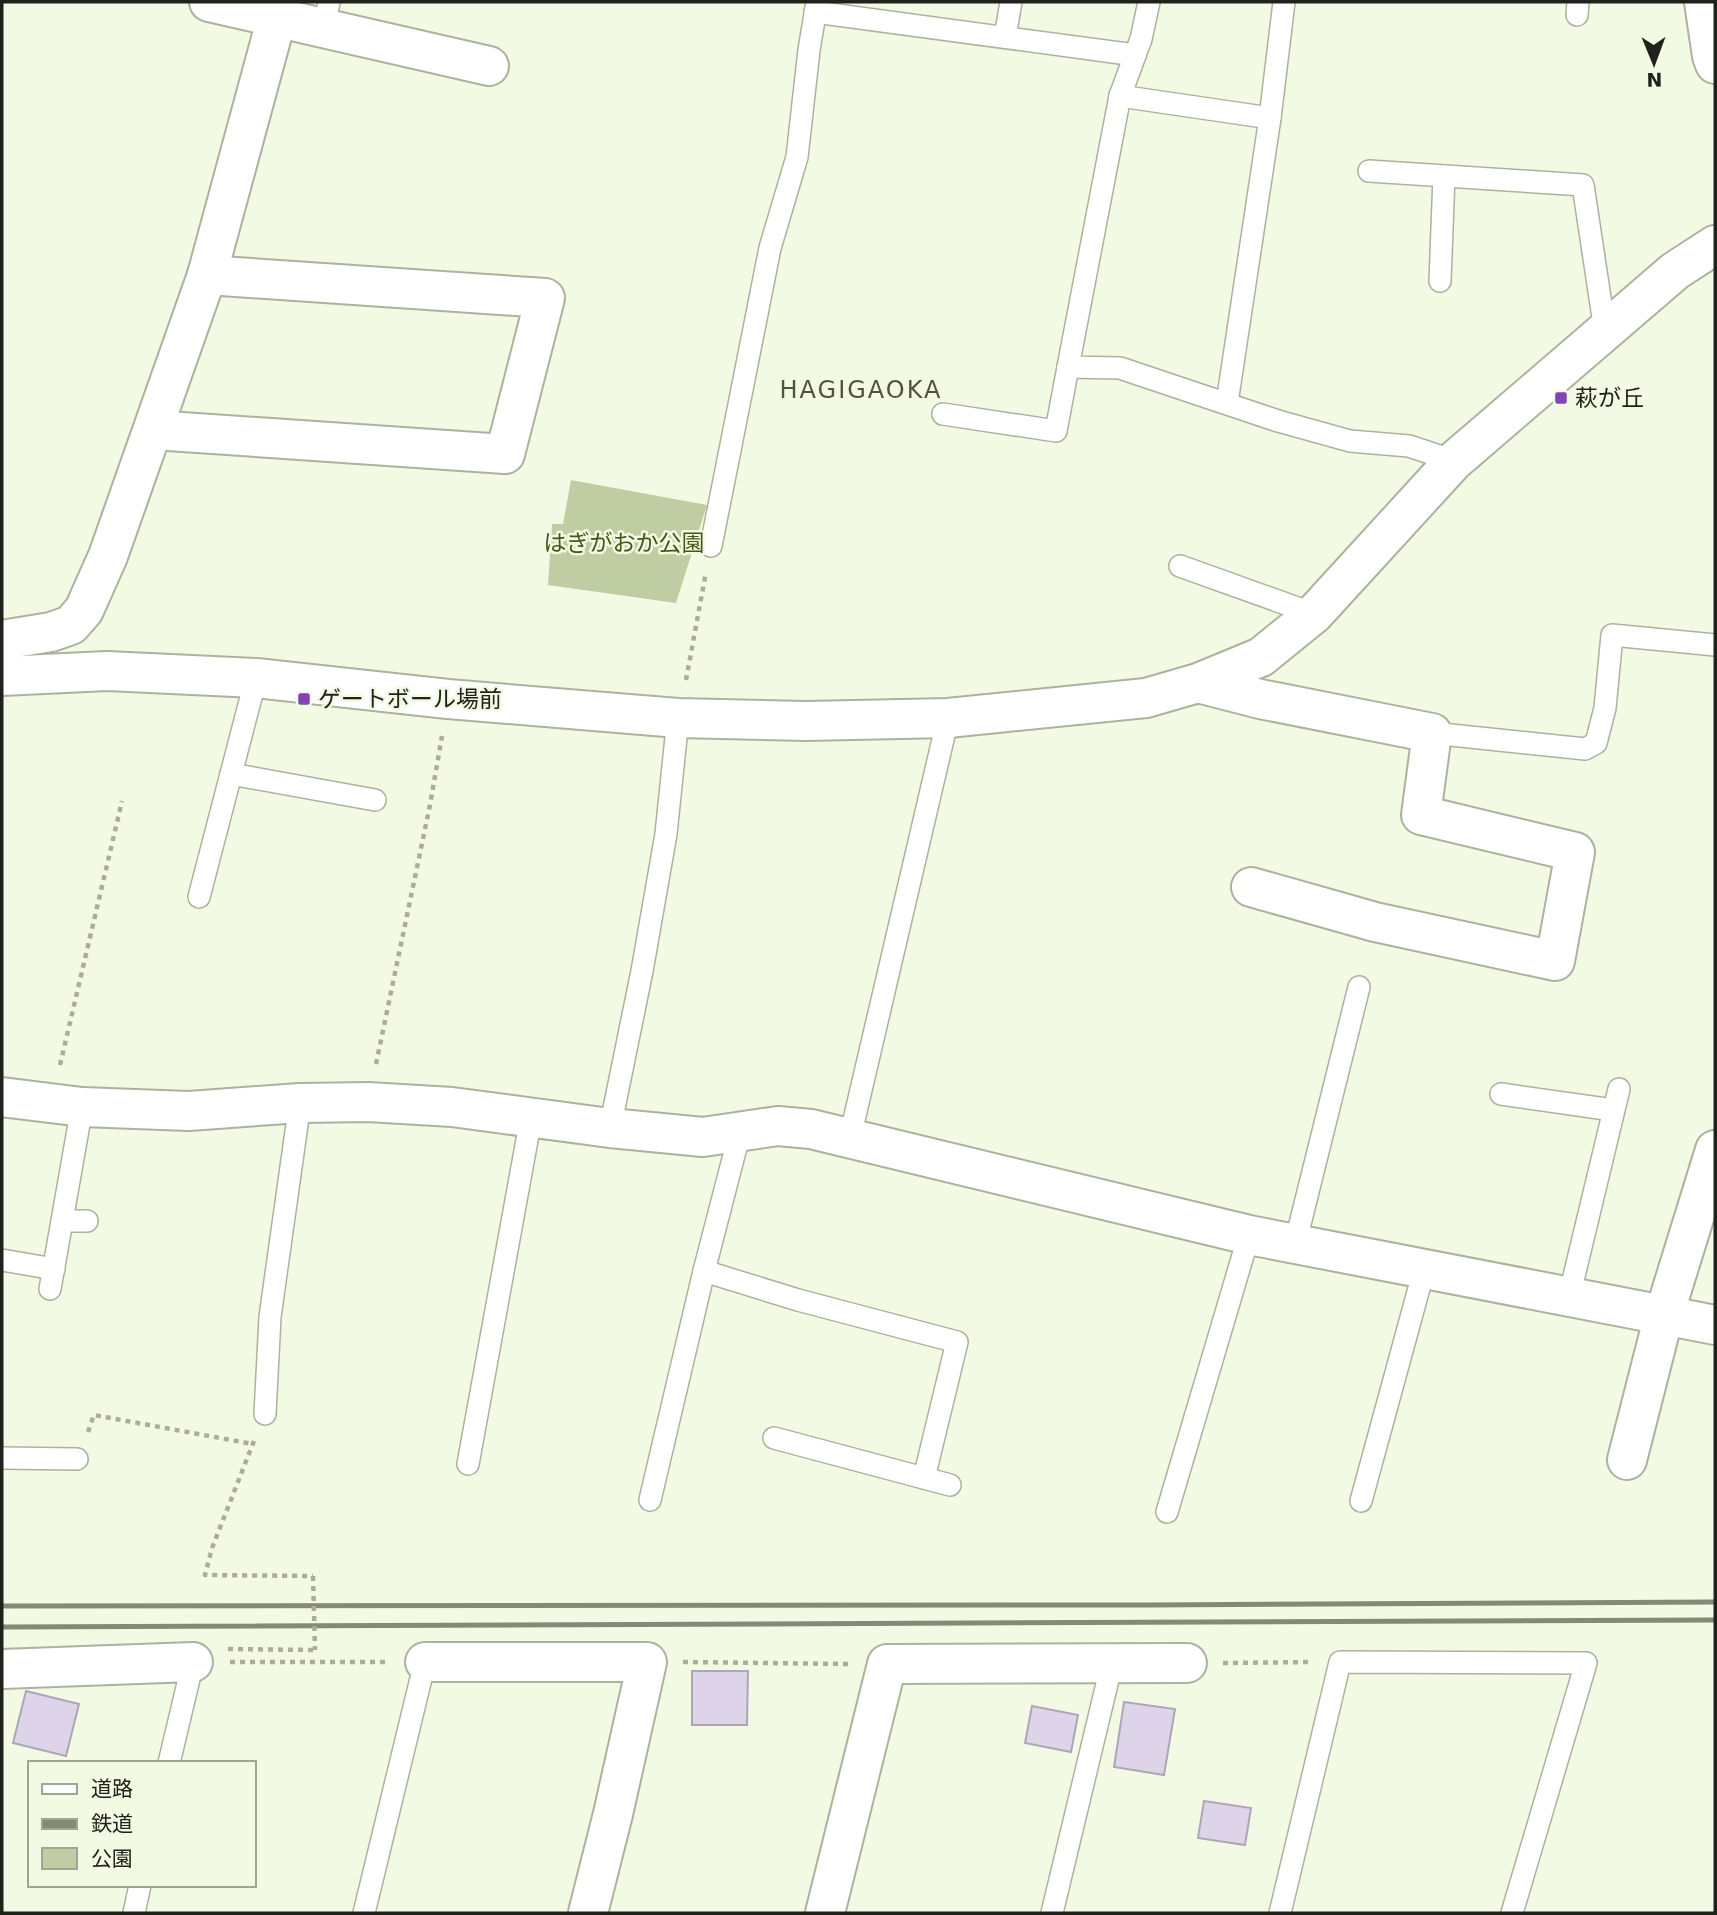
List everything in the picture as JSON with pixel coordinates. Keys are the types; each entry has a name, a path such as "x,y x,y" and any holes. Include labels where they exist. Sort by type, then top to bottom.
{"street":[{"path":"209,2 278,17 326,15 489,66"},
{"path":"1704,2 1715,64"},
{"path":"2,640 51,632 71,625 85,610 108,556 207,275 278,17"},
{"path":"2,676 107,671 256,678 448,699 680,710 806,721 948,718 1146,698 1198,683 1261,657 1314,614 1454,461 1675,271 1715,245"},
{"path":"153,430 505,454 545,298 207,275"},
{"path":"1198,683 1260,699 1432,733 1421,815 1575,852 1555,961 1375,922 1251,887"},
{"path":"2,1097 66,1105 189,1111 300,1103 368,1102 452,1107 610,1128 703,1137 778,1125 811,1129 1249,1235 1715,1325"},
{"path":"1627,1460 1664,1315 1715,1150"},
{"path":"2,1669 193,1662"},
{"path":"425,1662 647,1662 588,1913"},
{"path":"825,1913 887,1664 1187,1663"}],"lane":[{"path":"1005,37 1012,2"},
{"path":"943,414 1056,431 1120,96 1135,55 1149,2"},
{"path":"1227,403 1270,118 1284,2"},
{"path":"711,546 770,248 797,157 816,7 1135,55"},
{"path":"1120,96 1270,118"},
{"path":"1368,171 1583,186 1605,331"},
{"path":"1440,281 1444,176"},
{"path":"1068,367 1120,368 1278,421 1350,441 1409,446 1454,461"},
{"path":"1180,566 1314,614"},
{"path":"1432,733 1584,748 1596,743 1601,727 1612,635 1715,645"},
{"path":"199,897 256,678"},
{"path":"610,1128 666,834 680,710"},
{"path":"850,1137 948,718"},
{"path":"231,774 375,800"},
{"path":"1296,1244 1359,987"},
{"path":"1569,1297 1619,1089"},
{"path":"1501,1094 1613,1110"},
{"path":"265,1414 270,1317 300,1103"},
{"path":"2,1260 52,1279 62,1221 66,1105"},
{"path":"468,1464 531,1118"},
{"path":"650,1500 740,1132"},
{"path":"62,1221 87,1221"},
{"path":"1167,1512 1249,1235"},
{"path":"1360,1501 1424,1270"},
{"path":"704,1271 798,1300 957,1342 924,1478"},
{"path":"774,1438 950,1485"},
{"path":"2,1458 77,1459"},
{"path":"169,1761 193,1662"},
{"path":"364,1913 425,1662"},
{"path":"1280,1913 1340,1662 1586,1663 1512,1913"},
{"path":"1052,1913 1112,1663"},
{"path":"134,1913 140,1887"}],"path":[{"path":"680,710 711,546"},
{"path":"368,1102 430,805 448,699"},
{"path":"66,1105 122,801"},
{"path":"228,1649 314,1650 313,1576 205,1575 212,1548 265,1414"},
{"path":"77,1459 94,1415 253,1444"},
{"path":"193,1662 425,1662"},
{"path":"647,1662 887,1664"},
{"path":"1187,1663 1340,1662"}],"green space":[{"name":"はぎがおか公園","path":"571,480 707,505 676,603 548,585 552,524 563,524"}],"building":[{"path":"692,1671 748,1671 747,1725 692,1725"},
{"path":"26,1691 79,1704 66,1756 13,1743"},
{"path":"1124,1702 1175,1709 1164,1775 1114,1767"},
{"path":"1032,1706 1078,1715 1071,1752 1025,1743"},
{"path":"1204,1801 1251,1808 1245,1845 1198,1838"}],"railway":[{"path":"2,1606 1715,1602"},
{"path":"2,1627 1715,1620"}],"place":[{"name":"萩が丘","path":"1561,398"},
{"name":"ゲートボール場前","path":"304,699"}],"district":[{"name":"HAGIGAOKA","path":"861,390"}]}
